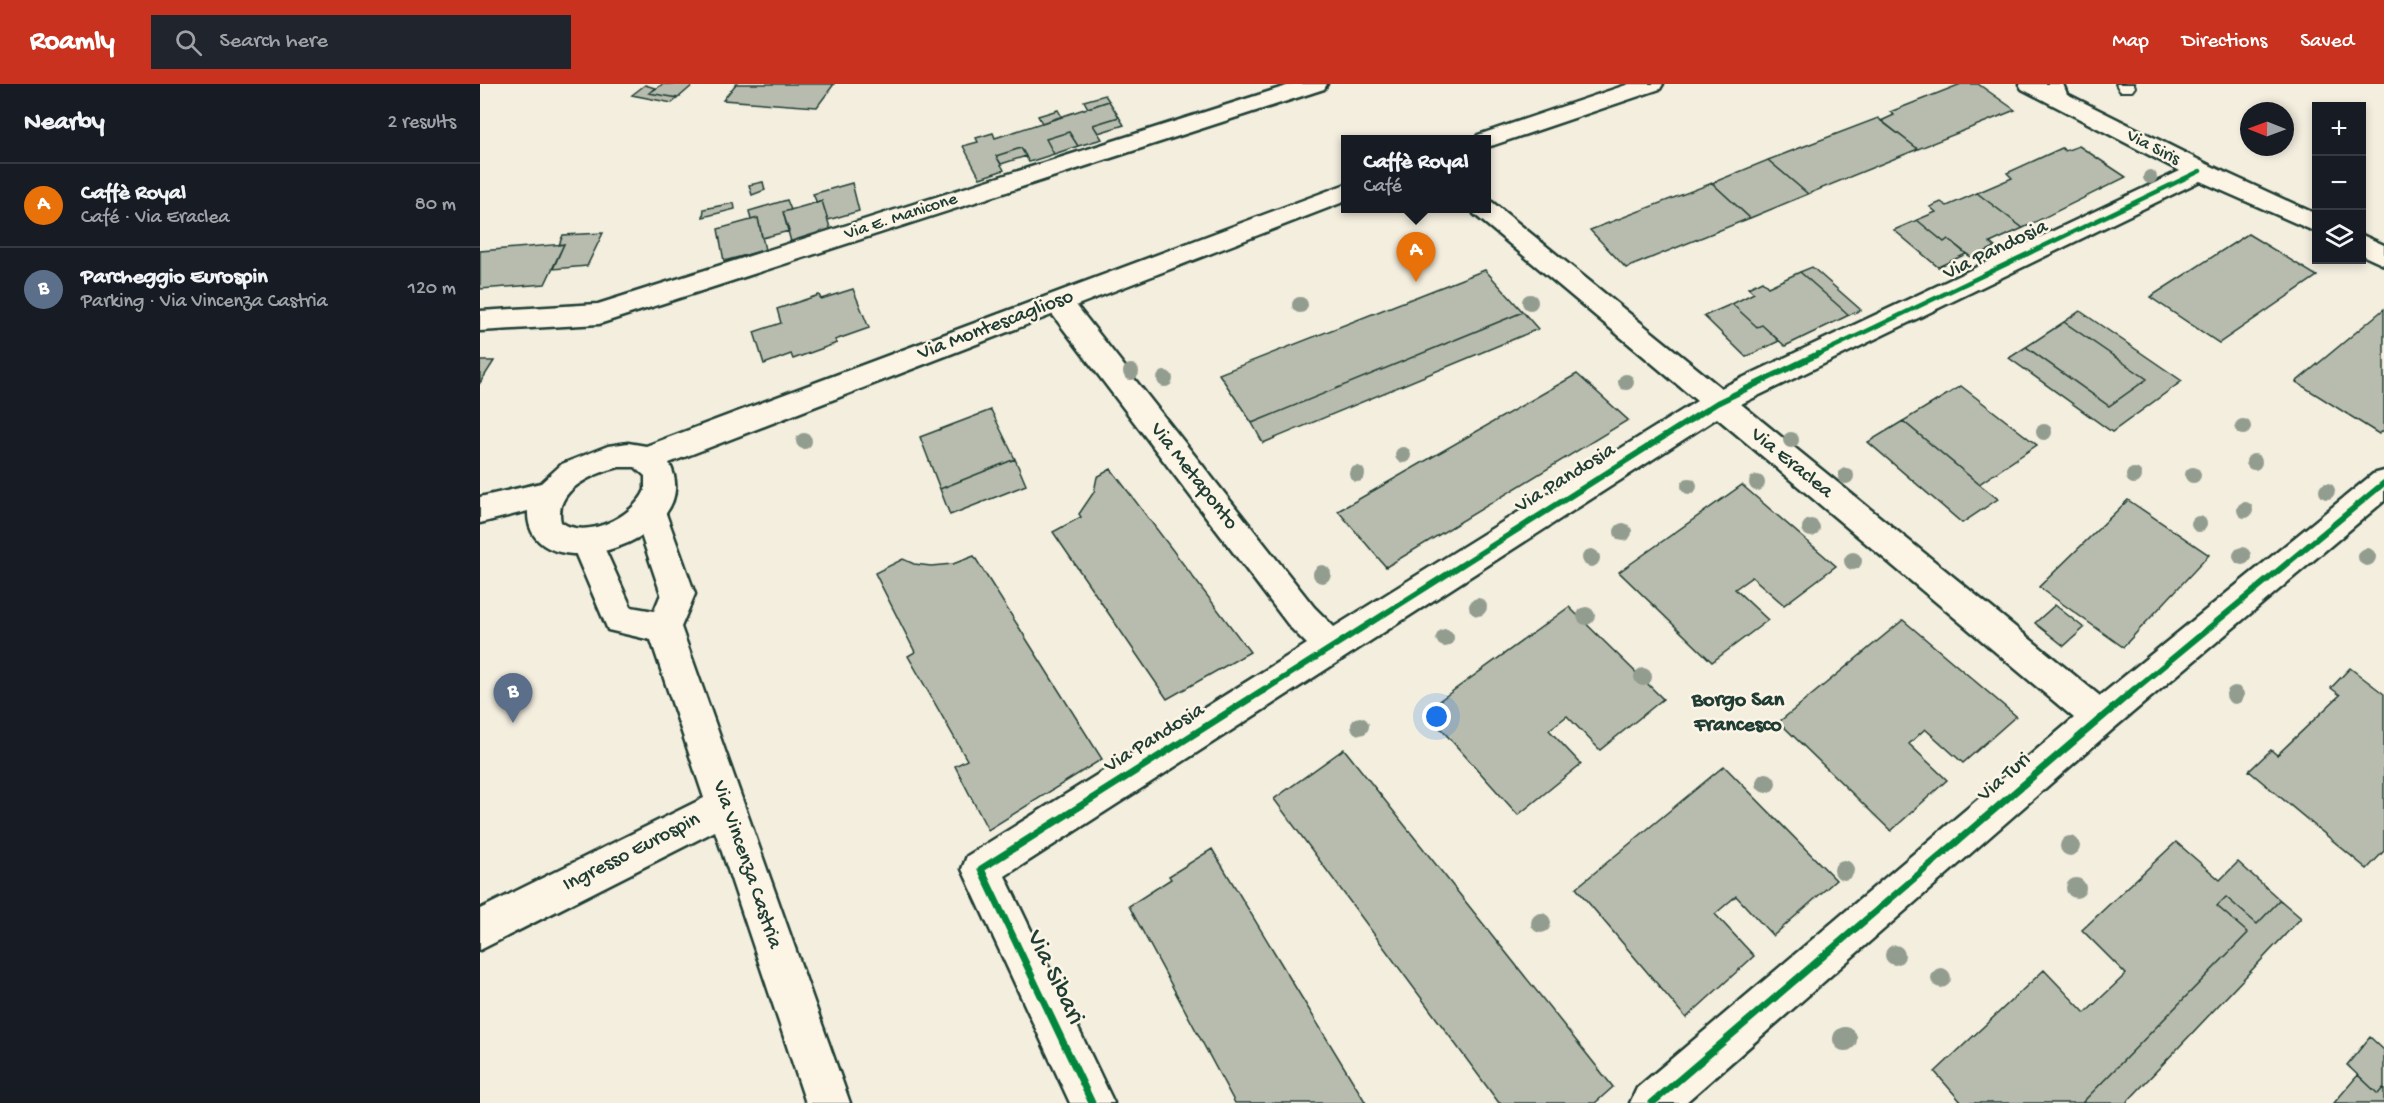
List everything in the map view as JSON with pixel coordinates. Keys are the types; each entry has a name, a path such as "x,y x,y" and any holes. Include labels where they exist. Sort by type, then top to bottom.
{"street":[{"path":"1271,84 1312,86"},
{"path":"1491,139 1652,84"},
{"name":"Via Siris","path":"2030,84 2055,91 2199,171 2312,222"},
{"name":"Via E. Manicone","path":"480,321 599,314 1312,86"},
{"name":"Via Pandosia","path":"981,869 1717,403 2199,171"},
{"name":"Via Montescaglioso","path":"480,510 551,493 569,475 593,461 619,455 646,459 1341,194"},
{"name":"Via Eraclea","path":"1489,213 2100,718"},
{"path":"2366,247 2384,256"},
{"name":"Via Metaponto","path":"1059,303 1302,617 1331,646"},
{"path":"551,493 543,513 548,530 563,540 587,543 614,536 639,520 657,502 663,483 657,466 646,459"},
{"name":"Via Turi","path":"1652,1103 2100,718 2384,483"},
{"path":"587,543 620,620 664,627 678,594 649,511"},
{"name":"Via Vincenza Castria","path":"664,627 828,1103"},
{"name":"Ingresso Eurospin","path":"480,930 726,806"},
{"name":"Via Sibari","path":"981,869 1092,1103"}],"building":[{"path":"663,84 694,84 678,98 649,93"},
{"path":"736,84 834,84 817,107 723,100"},
{"path":"1961,84 1978,84 2015,110 1918,149 1881,121 1894,115 1890,112"},
{"path":"645,85 655,88 649,93 678,98 672,103 632,95"},
{"path":"1105,95 1109,101 1088,108 1084,101"},
{"path":"1109,101 1119,117 1093,125 1102,139 1078,146 1069,132 1046,139 1054,154 1029,162 1021,148 996,156 1004,170 980,178 963,146 978,142 976,138 993,133 995,138"},
{"path":"1058,110 1062,117 1042,123 1038,116"},
{"path":"1119,117 1124,125 1098,133 1093,125"},
{"path":"1878,118 1918,149 1808,194 1768,160"},
{"path":"1069,132 1078,146 1054,154 1046,139"},
{"path":"2079,146 2126,177 2023,228 1977,193 2012,178 2007,173 2062,148 2065,151"},
{"path":"1021,148 1026,156 1001,164 996,156"},
{"path":"1768,160 1808,194 1750,218 1712,183"},
{"path":"763,182 765,190 752,195 749,185"},
{"path":"852,183 859,211 828,220 822,201 817,203 813,194"},
{"path":"1712,183 1750,218 1626,268 1590,230"},
{"path":"1977,193 2023,228 1990,243 1995,247 1972,258 1948,239 1944,242 1917,220 1936,212 1930,207 1941,202 1947,206"},
{"path":"787,200 791,210 783,212 789,231 762,238 758,218 751,220 749,211"},
{"path":"822,201 831,231 791,242 783,212"},
{"path":"734,203 735,209 703,217 704,209"},
{"path":"758,218 765,250 724,261 718,229"},
{"path":"1917,220 1944,242 1948,239 1966,254 1938,267 1894,230"},
{"path":"603,233 587,266 553,269 564,244 559,245 563,235"},
{"path":"2248,234 2317,276 2219,343 2150,297"},
{"path":"564,244 545,284 480,289 480,251"},
{"path":"1812,267 1861,310 1849,315 1800,272"},
{"path":"1485,270 1523,312 1252,423 1219,374"},
{"path":"1800,272 1849,315 1785,346 1762,325 1757,327 1732,304 1754,293 1748,288 1762,281 1768,287"},
{"path":"853,289 869,328 835,340 837,343 793,359 791,354 764,364 754,332 781,323 777,309 819,295 821,299"},
{"path":"1732,304 1757,327 1762,325 1779,341 1746,357 1704,316"},
{"path":"2384,309 2384,430 2379,434 2296,382"},
{"path":"2080,311 2182,381 2112,432 2009,358 2026,347 2109,406 2147,379 2064,322"},
{"path":"1523,312 1538,329 1263,443 1252,423"},
{"path":"2064,322 2147,379 2109,406 2026,347"},
{"path":"480,361 494,361 480,383"},
{"path":"1577,374 1628,420 1386,567 1338,511"},
{"path":"1961,386 2037,445 1979,484 1903,421"},
{"path":"991,410 1015,459 940,489 920,437"},
{"path":"1903,421 1998,499 1962,523 1868,442"},
{"path":"1015,459 1026,485 950,515 940,489"},
{"path":"1111,469 1250,652 1167,699 1053,532 1081,517 1079,514 1094,492 1097,477"},
{"path":"1742,485 1836,566 1784,605 1752,577 1735,589 1768,620 1712,662 1619,572"},
{"path":"2128,500 2209,555 2123,647 2039,587"},
{"path":"974,556 1102,759 988,830 955,766 967,760 908,656 915,652 875,573 903,559 914,564 931,566 953,564"},
{"path":"2055,605 2084,628 2064,646 2035,623"},
{"path":"1569,607 1663,699 1600,750 1567,716 1549,730 1581,764 1518,815 1425,711"},
{"path":"1903,620 2016,716 1963,763 1925,729 1909,744 1947,780 1891,831 1779,722"},
{"path":"2350,668 2384,694 2384,851 2367,869 2249,771 2271,750 2277,755 2340,695 2331,688"},
{"path":"1344,749 1613,1087 1595,1103 1499,1103 1274,799"},
{"path":"1724,766 1836,880 1773,936 1736,896 1715,914 1754,956 1686,1018 1576,888"},
{"path":"2176,842 2220,880 2238,862 2280,900 2257,924 2226,897 2217,906 2248,933 2082,1103 1962,1103 1935,1072 2044,970 2085,1013 2126,974 2082,930"},
{"path":"1212,849 1366,1103 1235,1103 1129,906 1171,879 1169,876"},
{"path":"2226,897 2257,924 2280,900 2301,918 2126,1103 2082,1103 2248,933 2217,906"},
{"path":"2370,1037 2384,1050 2384,1087 2378,1094 2347,1065"},
{"path":"2358,1075 2378,1094 2384,1087 2384,1103 2334,1103"}],"cycle path":[{"path":"1092,1103 981,869 1717,403 2200,171"},
{"path":"1652,1103 2100,718 2384,483"}],"place":[{"name":"Caffè Royal","path":"1416,282"},
{"name":"Parcheggio Eurospin","path":"513,723"}],"district":[{"name":"Borgo San Francesco","path":"1738,714"}]}
